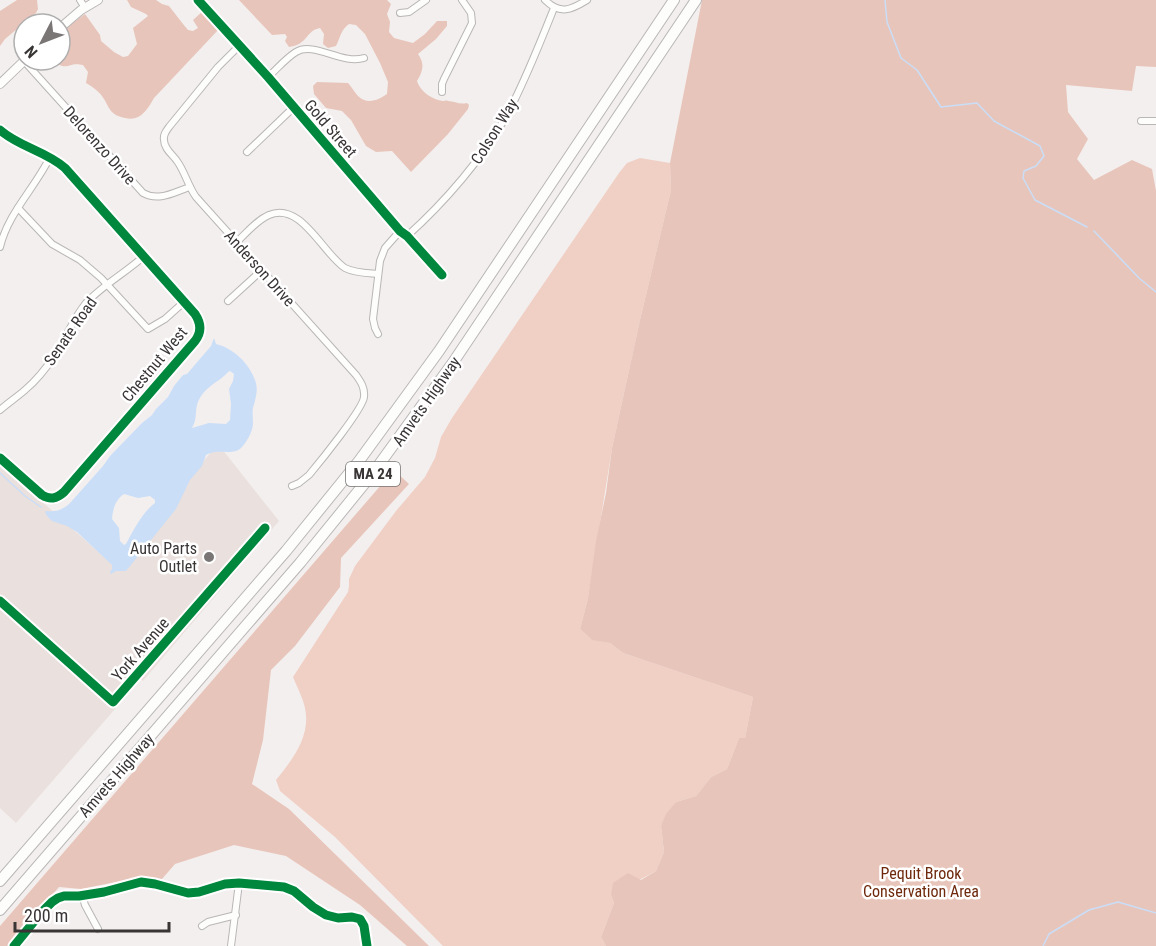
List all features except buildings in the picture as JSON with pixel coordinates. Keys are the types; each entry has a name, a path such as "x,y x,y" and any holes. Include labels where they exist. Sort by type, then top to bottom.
{"highway":[{"name":"Amvets Highway","path":"0,881 292,544 365,453 433,359 674,0"},
{"name":"Amvets Highway","path":"0,910 368,481 463,348 696,0"}],"main road":[{"path":"82,4 98,0"},
{"path":"0,84 12,72"}],"street":[{"name":"Gold Street","path":"198,0 268,77 400,231 442,275"},
{"path":"400,13 409,12 426,0"},
{"path":"442,92 444,79 472,23 471,13 462,0"},
{"path":"545,0 554,8 568,9 587,0"},
{"name":"Colson Way","path":"406,236 426,219 477,159 497,131 514,101 554,8"},
{"name":"Anderson Drive","path":"239,46 214,72 169,127 164,134 164,140 165,146 182,168 196,196 362,384 363,402 358,411 309,475 292,486"},
{"path":"268,77 294,53 301,50 315,51 348,60 364,58"},
{"name":"Delorenzo Drive","path":"36,72 143,193 158,197 190,187"},
{"path":"247,152 294,107"},
{"path":"1141,121 1156,121"},
{"name":"Chestnut West","path":"0,130 10,138 65,168 184,302 198,319 200,330 197,338 62,494 54,498 44,496 0,458"},
{"path":"0,247 5,231 50,158"},
{"path":"18,208 52,244 83,262 107,284 148,329 165,319 184,302"},
{"path":"237,242 266,216 286,213 299,220 343,267 352,271 378,274"},
{"path":"378,334 373,319 380,261 383,251 400,231"},
{"name":"Senate Road","path":"0,410 24,392 56,354 81,309 107,284 143,257"},
{"path":"228,301 262,270"},
{"name":"York Avenue","path":"0,601 113,702 265,528"},
{"path":"14,946 40,913 55,899 109,891 141,882 191,893 225,884 239,883 290,889 326,915 360,919 364,926 367,946"},
{"path":"231,946 239,883"},
{"path":"82,895 98,929"},
{"path":"202,926 208,922 236,915"}],"shaded area":[{"path":"640,158 670,163 671,190 612,448 588,598 580,629 591,639 610,643 623,653 753,697 745,738 739,738 727,769 711,777 696,796 676,802 661,826 664,852 656,871 611,895 614,903 601,937 606,946 443,946 335,837 280,791 276,780 299,747 305,728 305,708 293,677 348,592 349,579 355,566 425,477 435,458 441,437 452,418 619,173 627,163"},
{"path":"218,444 279,521 143,681 141,679 16,823 0,808 0,464 114,566"}],"green space":[{"path":"17,0 37,0 36,12 12,12 12,33 0,46 0,11"},
{"path":"127,0 156,0 169,6 188,30 193,31 198,28 193,20 203,11 219,29 154,98 143,114 130,119 114,114 100,94 86,83 88,72 83,65 72,65 72,23 85,14 100,35 101,41 123,57 128,56 137,44 133,28 148,16 131,7"},
{"path":"239,0 387,0 391,4 387,14 390,22 389,32 394,38 413,43 437,21 447,21 447,26 436,39 418,54 422,61 422,68 417,81 431,97 443,101 467,103 468,109 448,134 411,172 392,151 376,152 366,146 351,120 342,111 326,108 314,94 313,86 317,82 348,83 358,96 369,101 377,100 387,94 388,82 380,63 365,34 356,25 349,24 342,31 336,46 328,48 323,44 324,34 320,28 300,43 289,47 285,41 287,37 285,34 272,35"},
{"name":"Pequit Brook Conservation Area","path":"702,0 1156,0 1156,67 1136,66 1132,91 1066,85 1068,112 1088,139 1077,159 1094,180 1132,160 1152,169 1156,191 1156,946 606,946 601,937 614,903 611,895 613,883 628,873 641,880 656,871 664,852 661,826 666,814 676,802 696,796 711,777 727,769 739,738 745,738 753,697 623,653 610,643 592,640 580,629 588,598 612,448 671,190 670,163"},
{"path":"394,470 409,484 341,558 340,587 295,646 271,670 263,740 252,784 289,809 429,946 407,946 360,905 286,856 234,845 175,864 162,879 131,879 81,889 59,887 9,946 0,946 0,926"}],"water":[{"path":"214,338 216,344 240,357 252,374 257,391 251,433 238,450 206,455 202,466 190,480 176,509 126,571 116,571 111,574 112,565 77,532 52,521 45,512 59,510 70,503 110,456 152,415 183,375 187,374 211,346","holes":["230,371 234,374 229,389 230,420 226,424 209,423 192,428 200,397","124,494 138,498 150,496 155,500 124,545 120,541 119,528 112,519 115,505"]}],"waterway":[{"path":"885,0 887,22 901,58 917,70 941,107 977,103 994,121 1040,146 1044,156 1036,166 1024,171 1023,178 1035,200 1087,227"},
{"path":"1094,231 1139,278 1156,292"},
{"path":"0,473 41,507"},
{"path":"1043,946 1049,934 1089,910 1118,902 1156,913"}],"cycle path":[{"path":"198,0 268,77 400,231 442,275"},
{"path":"0,130 16,141 50,157 65,168 195,314 200,328 195,341 61,494 50,498 42,495 0,458"},
{"path":"0,601 113,702 265,528"},
{"path":"14,946 41,913 58,898 104,892 141,882 188,893 239,883 284,887 294,891 326,915 360,919 364,926 367,946"}],"place":[{"name":"Auto Parts Outlet","path":"209,557"}]}
